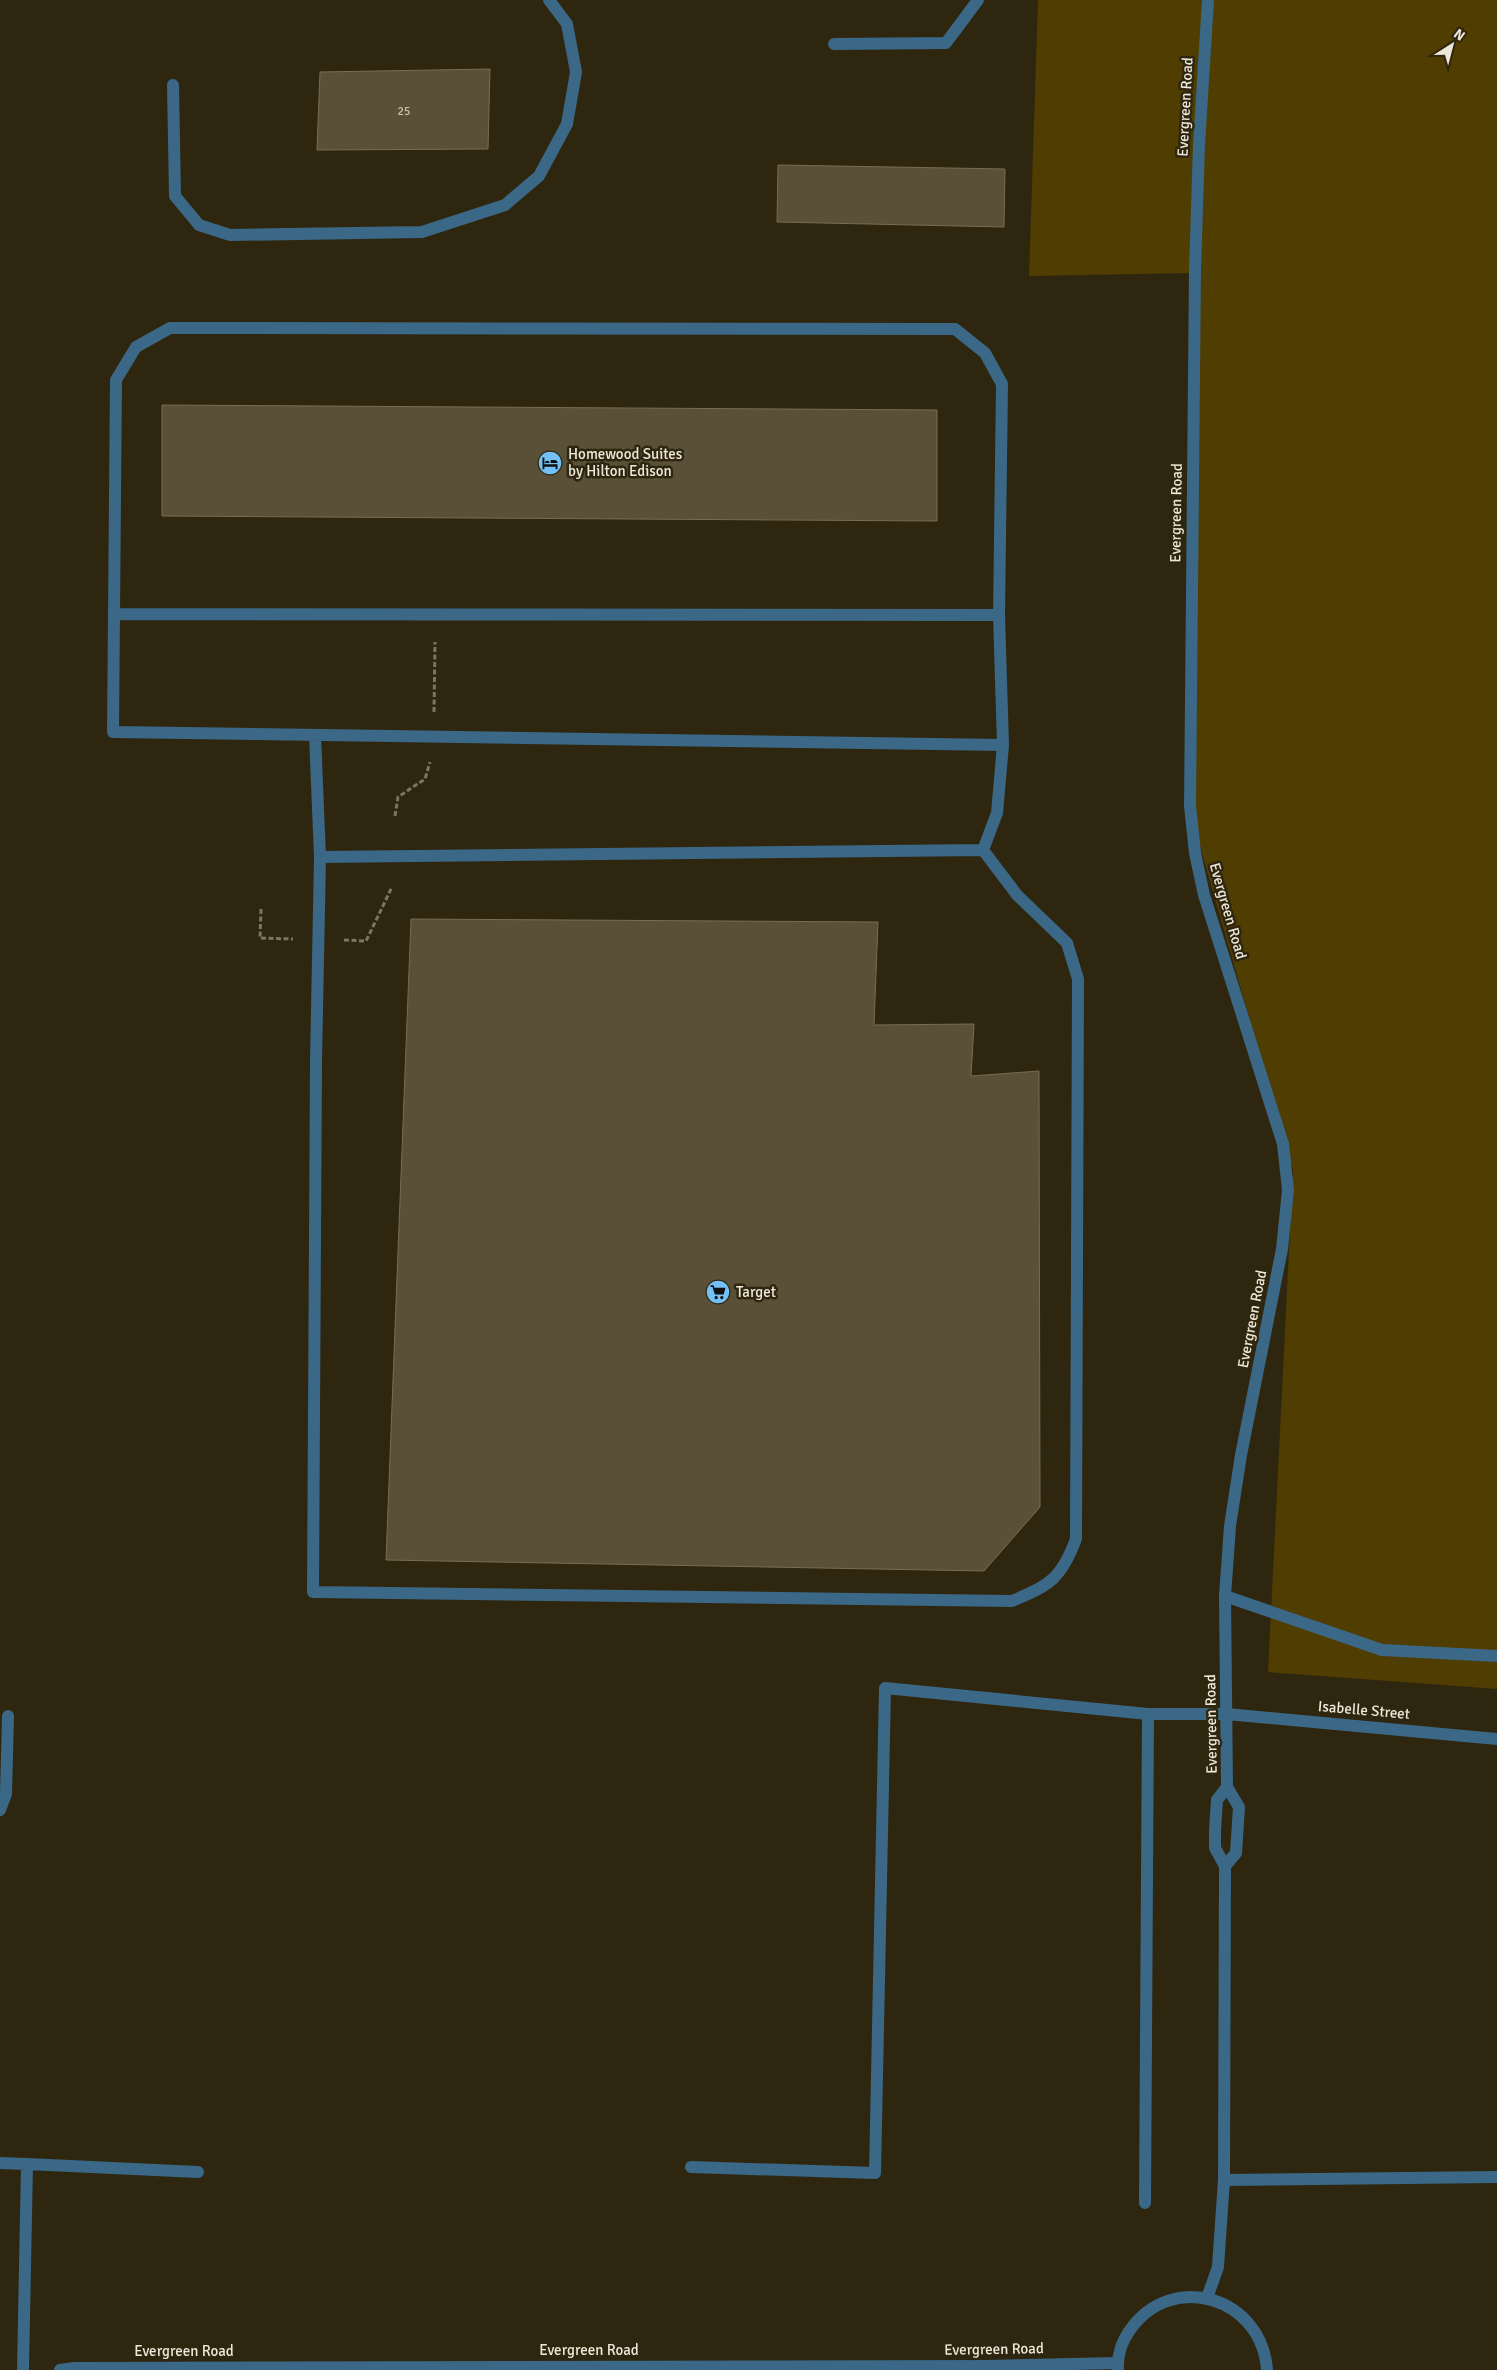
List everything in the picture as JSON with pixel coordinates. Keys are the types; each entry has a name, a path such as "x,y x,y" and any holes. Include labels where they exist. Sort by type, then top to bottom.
{"street":[{"path":"173,85 174,196 199,225 230,235 422,232 505,205 539,176 568,124 576,72 567,24 548,0"},
{"path":"834,44 946,43 978,0"},
{"name":"Evergreen Road","path":"1208,0 1199,145 1195,270 1190,806 1195,853 1204,895 1283,1144 1288,1190 1282,1249 1241,1455 1230,1526 1224,1596 1228,1787 1240,1807 1236,1853 1225,1866"},
{"path":"983,850 997,813 1003,745 999,615 1002,384 985,353 954,329 170,328 136,347 116,380 113,732 1003,745"},
{"path":"114,614 999,615"},
{"path":"315,735 320,857 316,1071 313,1592 1012,1601 1035,1591 1054,1579 1067,1563 1076,1539 1078,979 1068,943 1017,895 983,850"},
{"path":"320,857 983,850"},
{"path":"1224,1596 1382,1650 1497,1656"},
{"name":"Isabelle Street","path":"691,2167 875,2173 885,1688 1148,1714 1227,1714 1497,1739"},
{"path":"1145,2203 1148,1714"},
{"path":"0,1810 6,1794 8,1716"},
{"name":"Evergreen Road","path":"1207,2298 1218,2267 1224,2180 1225,1866 1215,1848 1215,1830 1217,1800 1228,1787"},
{"path":"0,2163 198,2172"},
{"path":"23,2370 27,2164"},
{"path":"1224,2180 1497,2177"},
{"name":"Evergreen Road","path":"60,2370 74,2368 1117,2367 1124,2339 1138,2319 1158,2304 1182,2297 1207,2298 1230,2307 1249,2323 1262,2344 1267,2370"}],"path":[{"path":"434,712 435,642"},
{"path":"395,816 398,797 426,779 431,760"},
{"path":"366,941 392,887"}],"shaded area":[{"path":"1038,0 1497,0 1497,1689 1268,1672 1293,1170 1190,812 1193,273 1029,276"}],"building":[{"path":"490,69 488,149 317,150 320,72"},
{"path":"778,165 1005,169 1004,227 777,222"},
{"name":"Homewood Suites by Hilton Edison","path":"162,405 937,410 937,521 162,516"},
{"name":"Target","path":"411,919 878,922 874,1025 974,1024 971,1076 1039,1071 1040,1507 984,1571 386,1560"}],"place":[{"name":"Homewood Suites by Hilton Edison","path":"550,463"},
{"name":"Target","path":"718,1292"}]}
